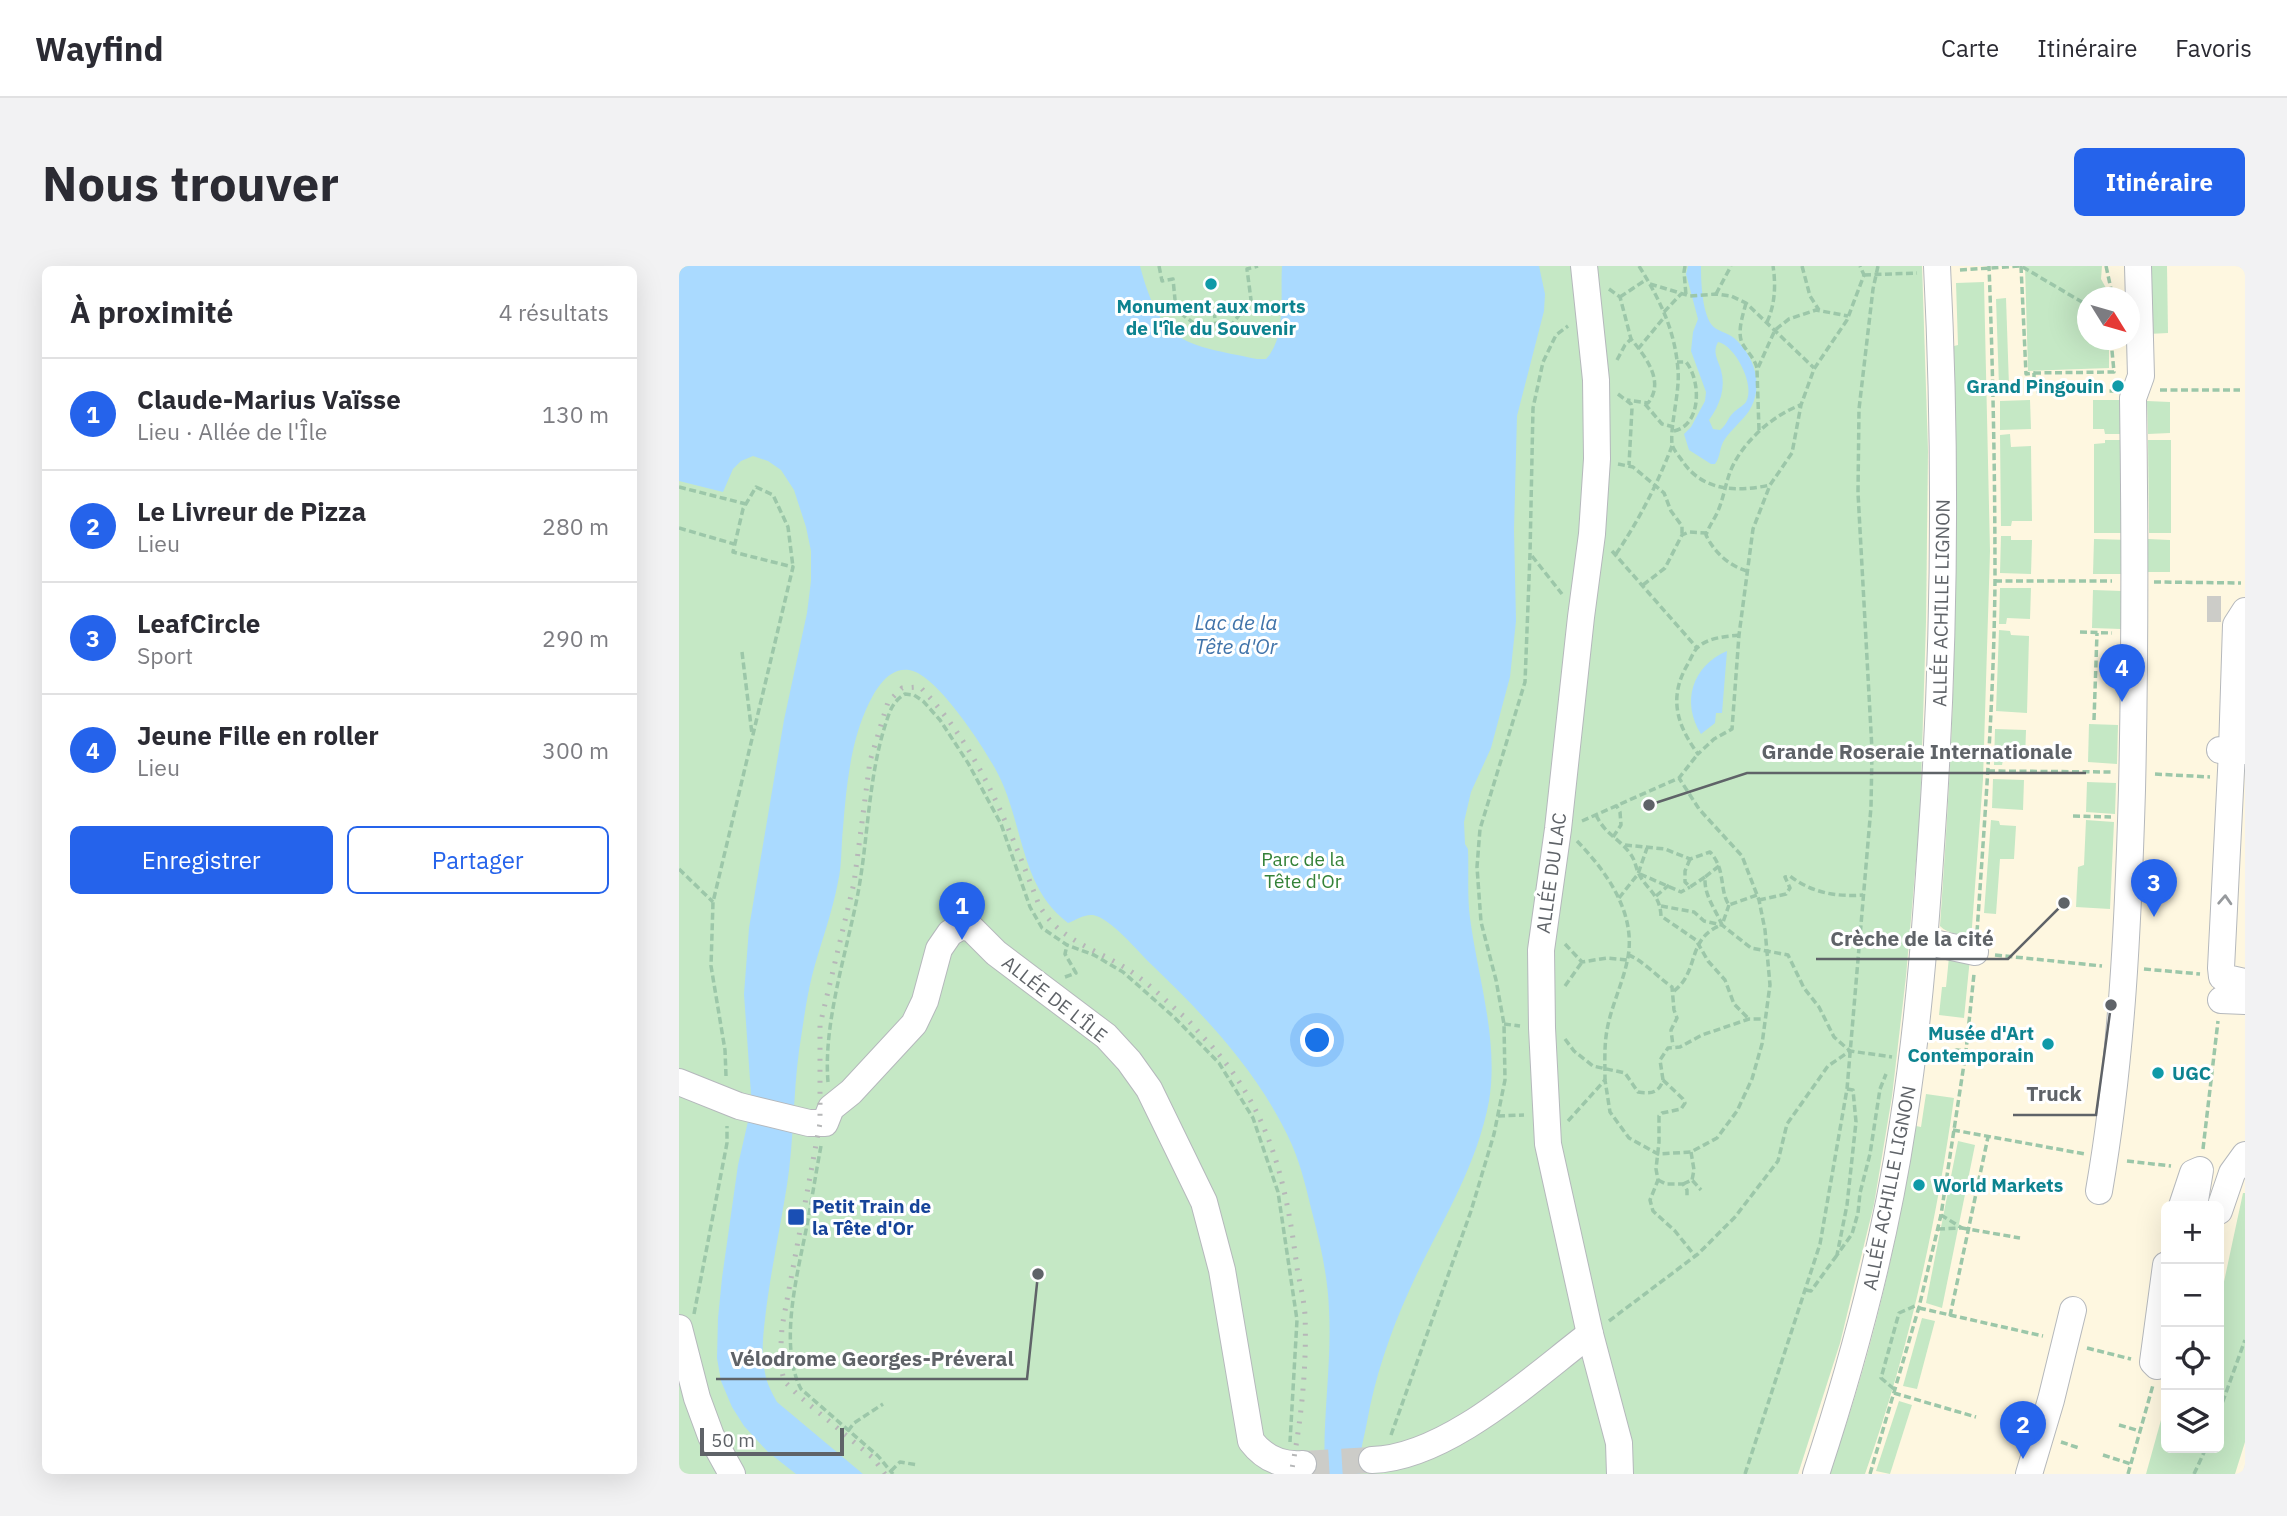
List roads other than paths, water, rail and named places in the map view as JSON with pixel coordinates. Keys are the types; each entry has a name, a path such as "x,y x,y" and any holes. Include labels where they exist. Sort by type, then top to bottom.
{"street":[{"path":"2099,1191 2118,1058 2125,968 2135,634 2133,398 2141,376 2138,266"},
{"name":"ALLÉE ACHILLE LIGNON","path":"1816,1474 1843,1392 1891,1194 1912,1059 1924,941 1942,629 1943,468 1933,270"},
{"name":"ALLÉE DU LAC","path":"1585,272 1595,376 1597,465 1562,829 1541,950 1542,1019 1548,1144 1590,1334 1619,1443 1620,1474"},
{"path":"2231,986 2231,778 2237,610"},
{"name":"ALLÉE DE L'ÎLE","path":"679,1082 733,1104 817,1123 851,1092 914,1024 925,1001 939,949 950,933 962,926 972,929 996,953 1106,1036 1129,1061 1149,1089 1204,1202 1222,1270 1251,1441 1260,1453 1287,1465 1303,1464"},
{"path":"1924,941 1975,952"},
{"path":"2222,1201 2229,1181 2245,1155"},
{"path":"2184,1201 2193,1173 2200,1170 2229,1181"},
{"path":"2195,1201 2200,1170"},
{"path":"2161,1302 2153,1362 2157,1366 2161,1359"},
{"path":"2029,1474 2073,1310"},
{"path":"1377,1460 1407,1455 1452,1435 1493,1408 1590,1334"},
{"path":"683,1340 711,1436 732,1474"}],"water":[{"name":"Lac de la Tête d'Or","path":"679,266 1140,266 1157,312 1179,337 1211,349 1266,359 1273,350 1280,327 1282,266 1539,266 1545,294 1544,311 1517,416 1514,530 1516,621 1510,677 1491,748 1471,792 1464,822 1465,844 1468,849 1470,918 1489,1033 1489,1101 1475,1151 1455,1199 1409,1291 1389,1339 1370,1405 1360,1474 1325,1474 1330,1331 1327,1286 1319,1239 1301,1171 1279,1119 1249,1071 1213,1027 1116,929 1093,915 1068,923 1052,908 1040,892 1032,873 1007,794 992,763 972,731 946,698 920,674 909,670 901,670 887,677 876,690 860,725 852,754 839,876 812,976 803,1023 789,1168 763,1339 766,1377 777,1402 863,1474 796,1474 768,1452 744,1426 732,1407 721,1381 717,1358 718,1318 738,1165 749,1117 751,1094 744,994 749,928 784,720 807,613 811,551 794,490 781,470 768,461 753,456 741,461 733,469 723,492 679,481"},
{"path":"1688,266 1701,266 1708,318 1713,327 1731,336 1741,345 1752,362 1757,381 1754,401 1749,411 1725,439 1715,464 1689,450 1684,434 1691,427 1705,401 1706,392 1691,351 1693,332 1698,319 1686,274","holes":["1718,342 1731,350 1742,367 1748,395 1746,402 1720,430 1713,429 1709,420 1722,390 1716,349"]},
{"path":"1727,651 1722,713 1716,713 1715,723 1701,734 1692,710 1693,686 1705,666"}],"tunnel":[{"path":"2207,609 2221,609"},
{"path":"1303,1464 1372,1460"}],"railway":[{"path":"885,1474 873,1458 784,1381 780,1362 782,1327 820,1123 820,1025 854,883 870,761 888,702 902,688 920,687 941,710 976,762 1004,818 1039,905 1047,917 1066,935 1139,977 1185,1017 1228,1066 1260,1119 1271,1146 1287,1204 1305,1315 1303,1395 1291,1474"}],"place":[{"name":"Monument aux morts de l'île du Souvenir","path":"1211,284"},
{"name":"Grand Pingouin","path":"2118,386"},
{"name":"Jeune Fille en roller","path":"2122,702"},
{"name":"Grande Roseraie Internationale","path":"1649,805"},
{"name":"Crèche de la cité","path":"2064,903"},
{"name":"LeafCircle","path":"2154,917"},
{"name":"Claude-Marius Vaïsse","path":"962,940"},
{"name":"Truck","path":"2111,1005"},
{"name":"Musée d'Art Contemporain","path":"2048,1044"},
{"name":"UGC","path":"2158,1073"},
{"name":"World Markets","path":"1919,1185"},
{"name":"Petit Train de la Tête d'Or","path":"796,1217"},
{"name":"Vélodrome Georges-Préveral","path":"1038,1274"},
{"name":"Le Livreur de Pizza","path":"2023,1459"}],"park label":[{"name":"Parc de la Tête d'Or","path":"1303,870"}]}
